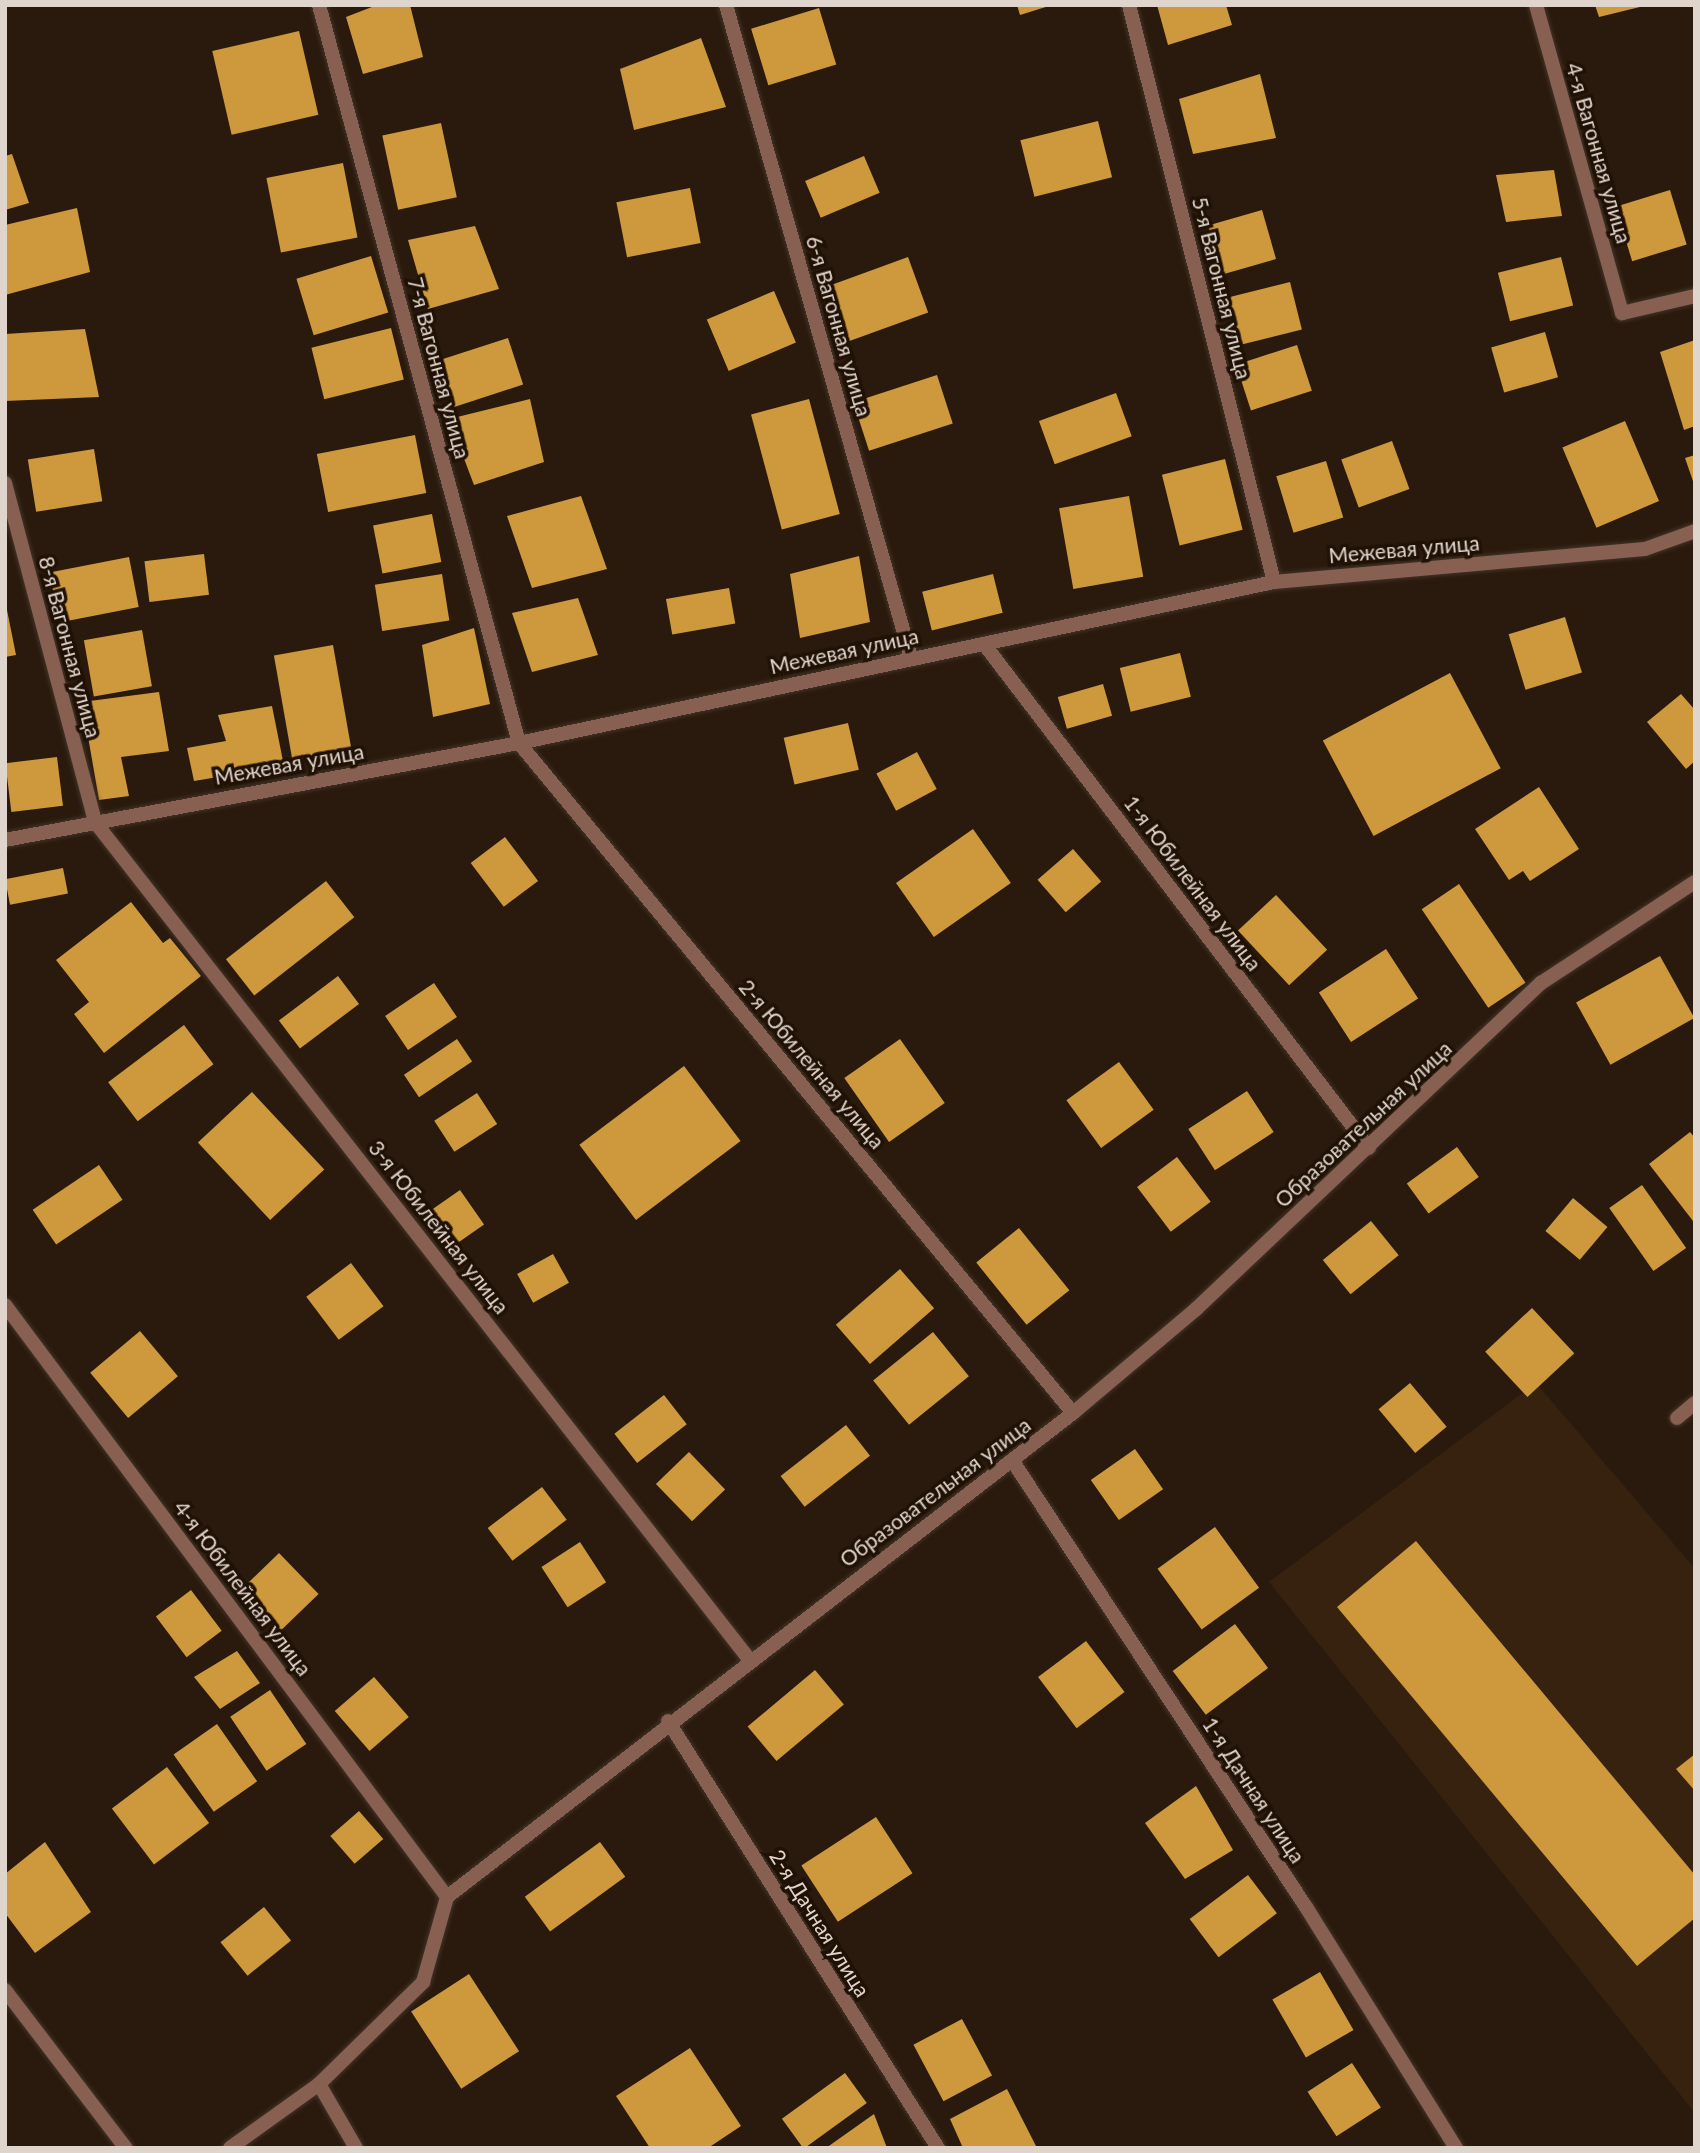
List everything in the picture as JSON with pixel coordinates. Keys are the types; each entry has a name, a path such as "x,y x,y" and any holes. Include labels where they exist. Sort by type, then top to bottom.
{"street":[{"name":"7-я Вагонная улица","path":"318,5 519,743"},
{"name":"6-я Вагонная улица","path":"726,5 911,657"},
{"name":"5-я Вагонная улица","path":"1129,5 1274,582"},
{"name":"4-я Вагонная улица","path":"1535,5 1622,313 1695,296"},
{"name":"8-я Вагонная улица","path":"5,483 95,822"},
{"name":"Межевая улица","path":"5,840 519,743 911,657 1274,582 1645,550 1695,531"},
{"name":"1-я Юбилейная улица","path":"984,644 1369,1147"},
{"name":"2-я Юбилейная улица","path":"519,743 1073,1413"},
{"name":"3-я Юбилейная улица","path":"95,822 750,1658"},
{"name":"Образовательная улица","path":"447,1897 668,1721 1073,1413 1196,1309 1541,983 1695,882"},
{"name":"4-я Юбилейная улица","path":"5,1305 447,1897"},
{"path":"1677,1418 1695,1403"},
{"name":"1-я Дачная улица","path":"1012,1460 1306,1907 1456,2148"},
{"name":"2-я Дачная улица","path":"668,1721 937,2148"},
{"path":"230,2148 319,2084 423,1982 447,1897"},
{"path":"5,1990 126,2148"},
{"path":"319,2084 356,2148"}],"shaded area":[{"path":"1536,1383 1695,1569 1695,2113 1269,1582"}],"building":[{"path":"377,5 410,5 423,57 363,74 346,17"},
{"path":"1017,5 1049,5 1049,6 1020,15"},
{"path":"1157,5 1226,5 1232,25 1168,45"},
{"path":"1595,5 1644,5 1644,6 1599,17"},
{"path":"819,8 836,64 768,85 751,29"},
{"path":"299,31 318,115 232,135 212,51"},
{"path":"701,38 726,107 634,130 620,69"},
{"path":"1260,74 1276,138 1193,154 1179,99"},
{"path":"1098,121 1112,177 1034,197 1020,140"},
{"path":"441,123 457,197 398,210 382,135"},
{"path":"12,154 29,203 5,210 5,156"},
{"path":"864,156 880,193 821,218 805,181"},
{"path":"343,163 358,238 281,252 266,178"},
{"path":"1554,170 1562,216 1506,222 1496,175"},
{"path":"690,188 701,243 627,257 616,202"},
{"path":"1670,190 1687,245 1632,261 1615,207"},
{"path":"77,208 90,272 5,295 5,225"},
{"path":"1262,210 1276,259 1222,274 1208,225"},
{"path":"475,226 499,289 428,309 408,240"},
{"path":"371,256 388,312 314,335 296,279"},
{"path":"908,257 928,312 840,345 820,289"},
{"path":"1561,257 1573,306 1510,321 1498,273"},
{"path":"1290,282 1302,330 1240,345 1228,297"},
{"path":"774,291 796,343 729,371 707,320"},
{"path":"391,328 404,379 324,399 311,348"},
{"path":"85,329 99,397 5,401 5,334"},
{"path":"1545,332 1558,377 1504,393 1491,347"},
{"path":"508,338 523,385 453,407 438,361"},
{"path":"1695,340 1695,426 1684,430 1660,352"},
{"path":"1297,345 1312,391 1251,410 1236,365"},
{"path":"937,375 953,424 869,451 853,402"},
{"path":"1116,393 1132,436 1055,464 1039,421"},
{"path":"530,399 544,462 474,485 449,419"},
{"path":"809,399 840,514 782,529 751,415"},
{"path":"1625,421 1659,501 1596,528 1562,448"},
{"path":"415,435 426,493 328,512 317,454"},
{"path":"1392,441 1409,489 1359,507 1341,459"},
{"path":"94,449 102,501 36,512 28,459"},
{"path":"1695,455 1695,484 1694,484 1685,458"},
{"path":"1225,459 1243,530 1180,546 1162,475"},
{"path":"1326,461 1343,517 1294,533 1276,476"},
{"path":"581,496 607,569 532,588 507,516"},
{"path":"1129,496 1143,577 1073,589 1059,508"},
{"path":"432,514 441,562 382,574 373,525"},
{"path":"204,554 209,595 149,602 144,561"},
{"path":"859,556 870,622 800,638 790,574"},
{"path":"129,557 139,607 59,623 49,572"},
{"path":"442,574 449,620 382,631 375,585"},
{"path":"993,574 1003,613 932,630 922,592"},
{"path":"729,588 735,623 672,635 666,599"},
{"path":"578,598 598,655 532,672 512,613"},
{"path":"5,600 16,655 5,657"},
{"path":"1565,617 1582,672 1526,690 1509,634"},
{"path":"474,628 490,704 433,717 422,645"},
{"path":"142,630 152,686 94,696 84,640"},
{"path":"333,645 352,750 292,761 274,655"},
{"path":"1180,653 1191,697 1131,712 1120,668"},
{"path":"1450,673 1501,768 1374,836 1323,741"},
{"path":"1103,684 1112,716 1067,729 1058,697"},
{"path":"159,692 169,751 121,757 129,796 99,800 82,702"},
{"path":"1681,694 1695,710 1695,761 1686,769 1647,722"},
{"path":"272,706 284,766 194,781 187,748 226,741 218,715"},
{"path":"848,723 859,770 794,785 784,738"},
{"path":"917,752 937,789 896,811 876,774"},
{"path":"57,757 63,806 11,812 5,763"},
{"path":"1539,787 1579,849 1530,881 1523,871 1509,880 1475,829"},
{"path":"973,829 1011,883 934,937 896,883"},
{"path":"505,837 538,881 504,907 471,863"},
{"path":"1073,849 1101,881 1066,912 1038,880"},
{"path":"63,868 68,894 10,905 5,879"},
{"path":"326,881 354,917 254,995 226,959"},
{"path":"1459,884 1526,983 1488,1008 1422,909"},
{"path":"1276,895 1327,950 1289,985 1238,930"},
{"path":"131,902 163,943 170,938 201,976 104,1053 74,1014 89,1002 56,960"},
{"path":"1386,949 1418,998 1351,1042 1319,993"},
{"path":"1660,956 1694,1018 1610,1065 1576,1003"},
{"path":"338,976 359,1004 300,1048 279,1021"},
{"path":"434,983 457,1017 408,1050 385,1016"},
{"path":"184,1025 213,1064 138,1121 108,1082"},
{"path":"457,1039 472,1061 419,1097 404,1075"},
{"path":"900,1039 945,1103 889,1142 844,1078"},
{"path":"1119,1062 1154,1110 1101,1148 1066,1100"},
{"path":"684,1066 741,1141 636,1220 579,1145"},
{"path":"1247,1091 1274,1132 1215,1170 1188,1129"},
{"path":"252,1092 324,1170 270,1220 198,1142"},
{"path":"477,1093 497,1124 454,1152 434,1121"},
{"path":"1690,1132 1695,1138 1693,1221 1649,1164"},
{"path":"1457,1147 1479,1177 1429,1213 1407,1183"},
{"path":"1177,1157 1211,1202 1171,1232 1137,1187"},
{"path":"99,1165 122,1200 56,1245 33,1210"},
{"path":"1642,1185 1686,1248 1653,1271 1609,1208"},
{"path":"460,1190 484,1224 450,1248 426,1214"},
{"path":"1573,1198 1607,1227 1580,1260 1545,1231"},
{"path":"1371,1221 1399,1255 1351,1294 1323,1260"},
{"path":"1019,1228 1069,1290 1027,1325 976,1263"},
{"path":"553,1254 569,1283 533,1303 517,1274"},
{"path":"351,1263 383,1306 339,1340 306,1297"},
{"path":"900,1269 934,1308 870,1364 836,1325"},
{"path":"1532,1308 1574,1353 1527,1397 1485,1352"},
{"path":"140,1331 178,1376 128,1418 90,1373"},
{"path":"933,1332 969,1376 909,1425 873,1380"},
{"path":"1410,1383 1447,1427 1415,1453 1379,1409"},
{"path":"664,1395 687,1424 637,1463 614,1434"},
{"path":"846,1425 870,1456 805,1507 781,1476"},
{"path":"1135,1449 1163,1489 1119,1520 1091,1480"},
{"path":"689,1452 725,1489 692,1521 656,1484"},
{"path":"542,1487 567,1520 512,1561 488,1528"},
{"path":"1215,1527 1259,1588 1202,1629 1158,1569"},
{"path":"1416,1541 1695,1875 1695,1918 1637,1966 1337,1607"},
{"path":"580,1542 606,1582 568,1607 541,1567"},
{"path":"279,1553 319,1594 280,1632 240,1591"},
{"path":"191,1590 222,1631 187,1657 156,1616"},
{"path":"1235,1624 1268,1668 1206,1715 1173,1671"},
{"path":"1086,1641 1125,1692 1077,1728 1038,1677"},
{"path":"237,1651 260,1683 220,1709 194,1677"},
{"path":"815,1670 844,1704 777,1761 748,1727"},
{"path":"374,1677 409,1717 370,1751 335,1711"},
{"path":"270,1690 306,1744 267,1771 230,1717"},
{"path":"217,1724 257,1781 214,1812 174,1754"},
{"path":"1695,1754 1695,1791 1676,1769"},
{"path":"167,1767 209,1823 154,1864 112,1809"},
{"path":"1196,1786 1233,1850 1185,1879 1145,1823"},
{"path":"359,1811 383,1839 355,1864 330,1836"},
{"path":"876,1817 912,1873 838,1922 801,1865"},
{"path":"45,1842 91,1912 35,1953 5,1913 5,1874"},
{"path":"600,1842 625,1877 550,1931 525,1897"},
{"path":"1248,1875 1277,1913 1219,1957 1190,1919"},
{"path":"264,1907 291,1940 248,1976 220,1942"},
{"path":"1320,1972 1354,2030 1306,2058 1272,2000"},
{"path":"469,1974 519,2051 461,2089 411,2012"},
{"path":"962,2019 992,2076 943,2101 913,2045"},
{"path":"690,2048 741,2126 708,2148 650,2148 616,2096"},
{"path":"1352,2063 1381,2107 1336,2136 1308,2092"},
{"path":"845,2073 867,2103 805,2148 782,2119"},
{"path":"1007,2089 1037,2148 963,2148 950,2119"},
{"path":"874,2114 887,2148 826,2148"}]}
